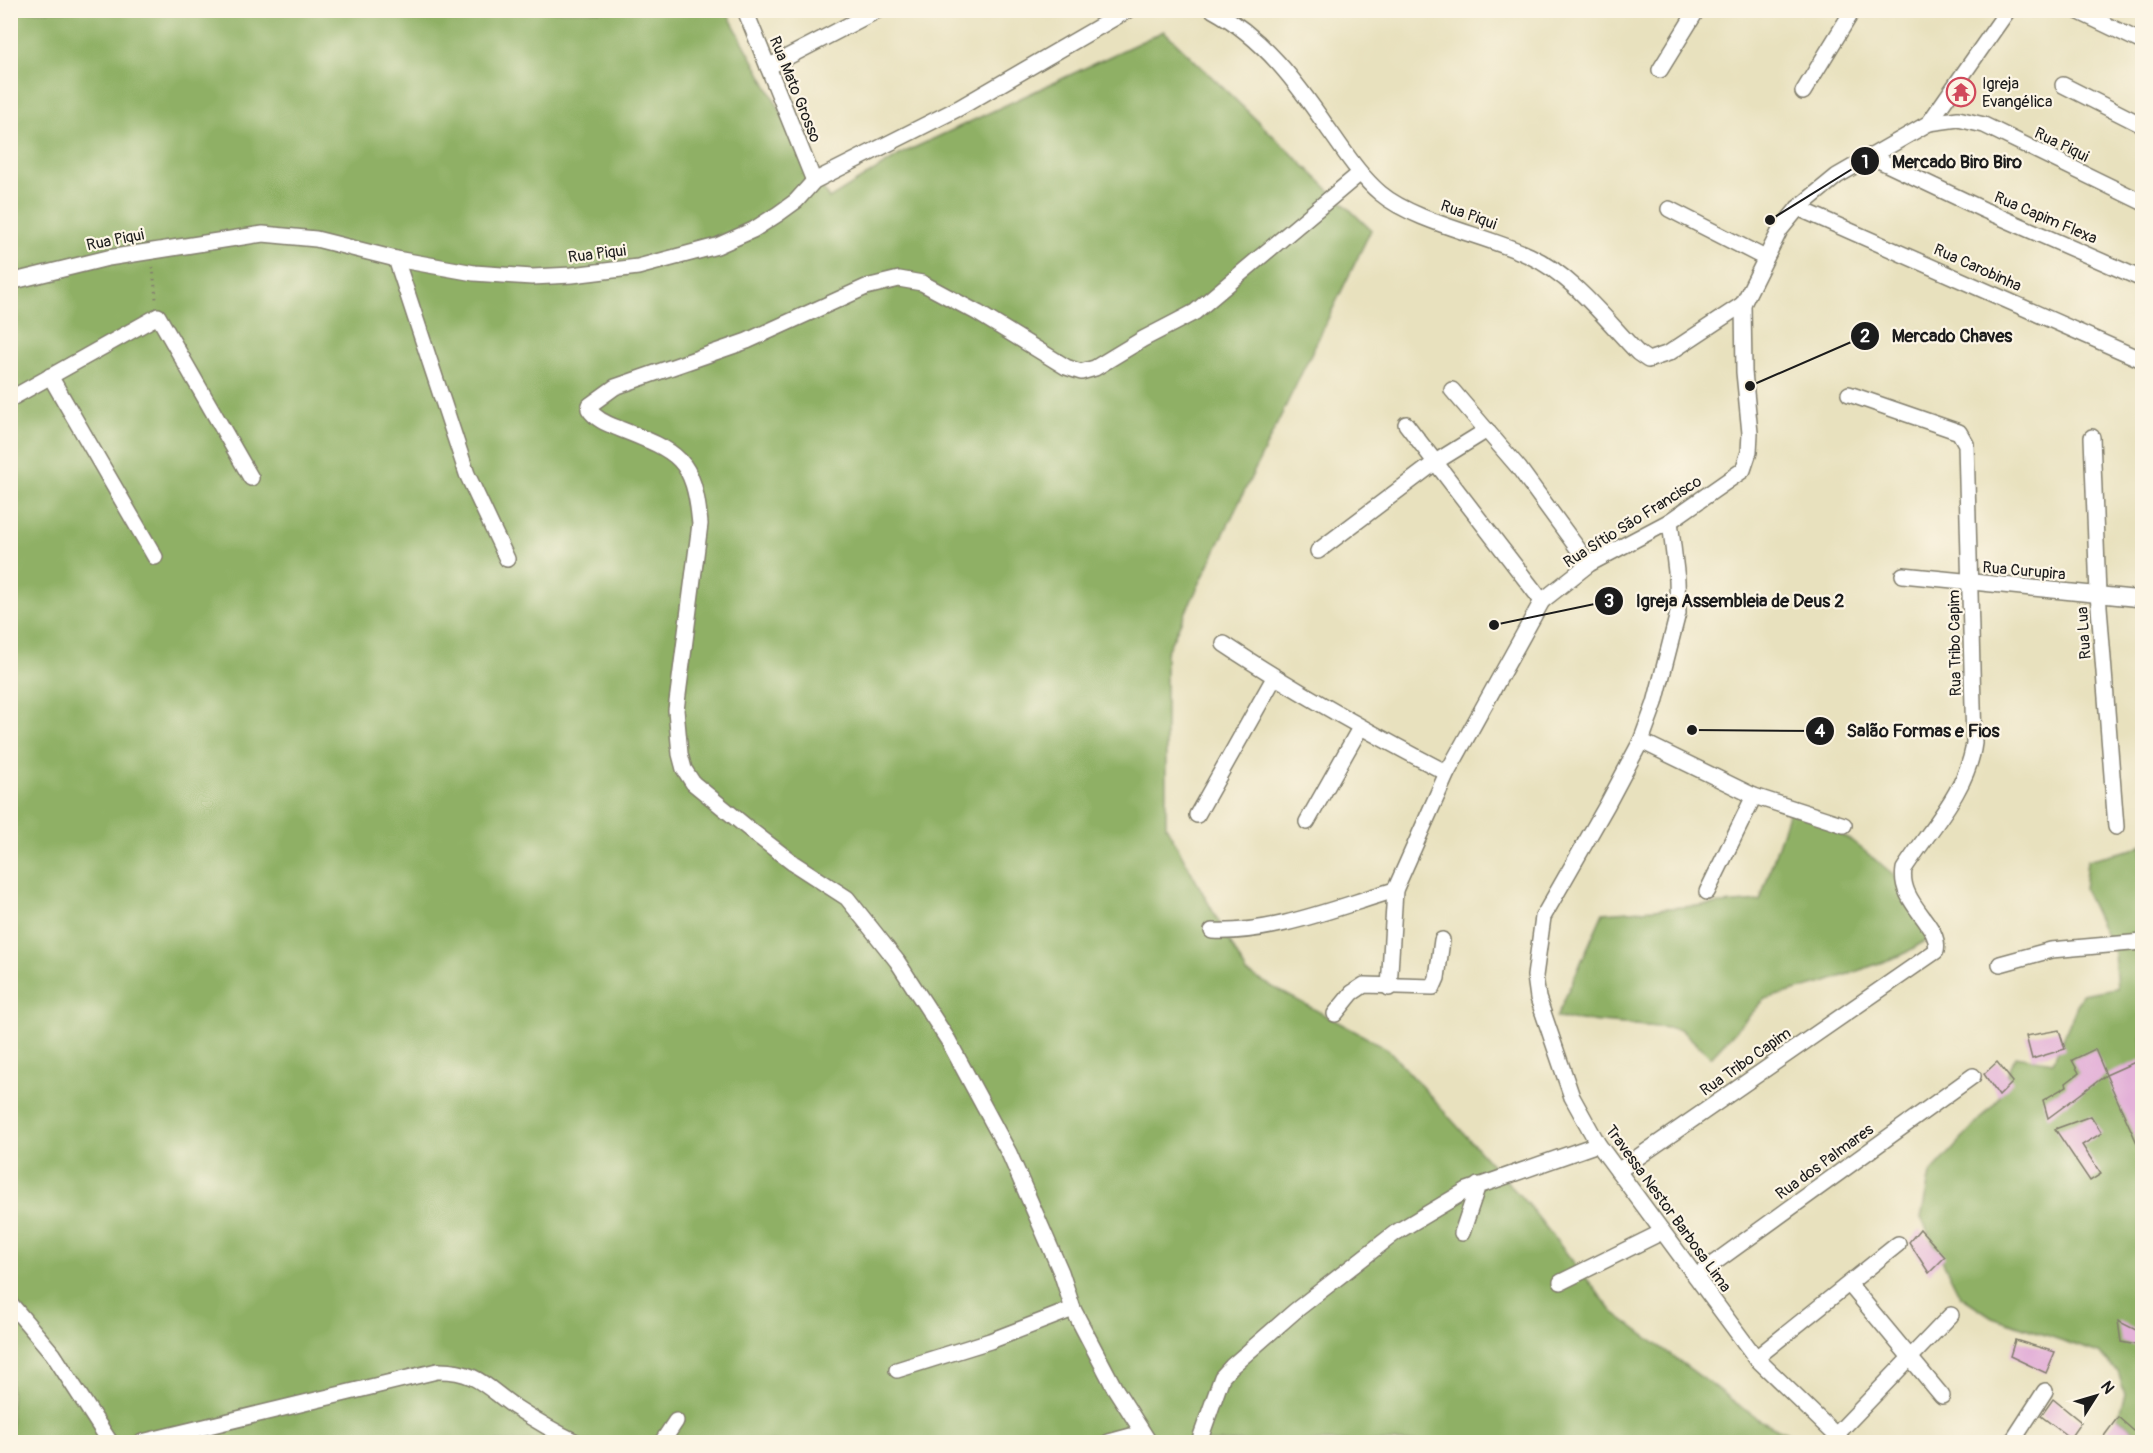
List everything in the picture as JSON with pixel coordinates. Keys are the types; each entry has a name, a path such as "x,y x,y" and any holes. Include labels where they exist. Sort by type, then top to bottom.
{"street":[{"name":"Rua Mato Grosso","path":"745,10 814,181"},
{"path":"768,67 878,10"},
{"name":"Rua Piqui","path":"10,282 108,258 263,234 316,239 396,259 474,273 532,277 638,267 717,246 753,230 796,201 814,181 959,108 1128,10"},
{"name":"Rua Piqui","path":"1213,10 1257,41 1278,61 1359,174 1382,195 1402,206 1530,256 1548,266 1566,280 1638,353 1648,360 1670,353 1743,304"},
{"path":"1660,70 1697,10"},
{"path":"1803,92 1853,10"},
{"path":"1743,304 1780,230 1798,208 1838,176 1929,123 2008,10"},
{"path":"2075,10 2142,42"},
{"path":"2063,85 2142,125"},
{"name":"Rua Piqui","path":"1929,123 1958,119 1984,125 2142,202"},
{"name":"Rua Capim Flexa","path":"1870,156 1984,210 2142,279"},
{"path":"1109,1443 1146,1438 1114,1387 1073,1309 1061,1272 1009,1153 948,1040 897,961 847,898 793,863 754,833 693,783 684,769 680,754 676,710 700,524 698,494 693,477 681,460 649,440 592,415 590,405 615,387 640,376 747,341 866,286 899,279 922,283 978,313 1066,367 1081,372 1095,368 1143,339 1195,312 1359,174"},
{"name":"Rua Carobinha","path":"1798,208 2142,360"},
{"path":"1669,209 1765,258"},
{"path":"396,259 467,474 507,559"},
{"name":"Rua Sítio São Francisco","path":"1389,988 1395,890 1446,773 1542,601 1589,564 1670,521 1743,470 1750,433 1744,372 1743,304"},
{"path":"10,399 158,316 251,478"},
{"path":"50,375 155,556"},
{"path":"1452,390 1541,496 1589,564"},
{"name":"Rua Tribo Capim","path":"1618,1171 1936,951 1934,937 1907,897 1902,878 1904,869 1964,780 1972,764 1974,743 1971,583 1964,438 1959,432 1849,394"},
{"path":"1406,424 1437,461 1542,601"},
{"path":"1318,551 1437,461 1487,430"},
{"name":"Rua Lua","path":"2092,437 2098,594 2116,827"},
{"name":"Travessa Nestor Barbosa Lima","path":"1670,521 1677,580 1678,613 1655,703 1641,741 1543,917 1535,976 1539,998 1572,1097 1598,1144 1756,1358 1839,1439"},
{"name":"Rua Curupira","path":"1903,575 2142,598"},
{"path":"1224,644 1274,678 1360,728 1446,773"},
{"path":"1197,815 1274,678"},
{"path":"1307,822 1360,728"},
{"path":"1641,741 1755,796 1844,825"},
{"path":"1707,892 1755,796"},
{"path":"1212,931 1236,932 1260,929 1395,890"},
{"path":"1335,1014 1359,987 1429,988 1434,986 1442,940"},
{"path":"2000,964 2051,950 2142,942"},
{"name":"Rua dos Palmares","path":"1696,1276 1973,1076"},
{"path":"1200,1443 1222,1377 1232,1366 1295,1311 1395,1233 1478,1185 1598,1144"},
{"path":"1462,1233 1478,1185"},
{"path":"1562,1282 1662,1232"},
{"path":"1756,1358 1850,1285 1898,1244"},
{"path":"1850,1285 1942,1396"},
{"path":"10,1303 53,1354 110,1443"},
{"path":"897,1370 990,1341 1073,1309"},
{"path":"1839,1439 1951,1315"},
{"path":"142,1443 437,1371 458,1371 478,1378 521,1411 576,1443"},
{"path":"2012,1443 2045,1391"},
{"path":"663,1443 676,1420"}],"path":[{"path":"152,251 158,316"}],"green space":[{"path":"10,11 726,11 829,199 903,153 1164,31 1371,230 1166,653 1166,826 1247,973 1388,1049 1529,1206 1613,1312 1758,1419 1805,1442 11,1442"},
{"path":"1791,805 1852,841 1904,883 1935,935 1902,955 1827,982 1765,999 1711,1057 1680,1029 1556,1018 1603,913 1760,901"},
{"path":"2142,844 2142,1442 2137,1442 2140,1436 2118,1417 2125,1394 2118,1372 2099,1353 1992,1317 1960,1296 1921,1218 1930,1174 1998,1100 2015,1056 2053,1062 2082,994 2117,988 2114,953 2084,889 2087,860 2133,849"}],"building":[{"path":"2059,1030 2065,1049 2032,1059 2026,1036"},
{"path":"2095,1049 2106,1075 2048,1118 2043,1100 2067,1086 2066,1083 2079,1073 2072,1060"},
{"path":"2142,1059 2142,1154 2106,1075"},
{"path":"1997,1062 2013,1082 1999,1096 1984,1074"},
{"path":"2091,1116 2102,1133 2082,1145 2101,1174 2090,1181 2055,1129"},
{"path":"1920,1229 1945,1257 1929,1273 1909,1242"},
{"path":"2118,1321 2142,1333 2142,1346 2121,1342"},
{"path":"2015,1340 2055,1352 2046,1373 2010,1356"},
{"path":"2053,1399 2081,1422 2070,1438 2041,1416"},
{"path":"2118,1417 2142,1438 2142,1443 2111,1443 2104,1436"}],"place":[{"name":"Igreja Evangélica","path":"1961,92"},
{"name":"Mercado Biro Biro","path":"1770,220"},
{"name":"Mercado Chaves","path":"1750,386"},
{"name":"Igreja Assembleia de Deus 2","path":"1494,625"},
{"name":"Salão Formas e Fios","path":"1692,730"}]}
